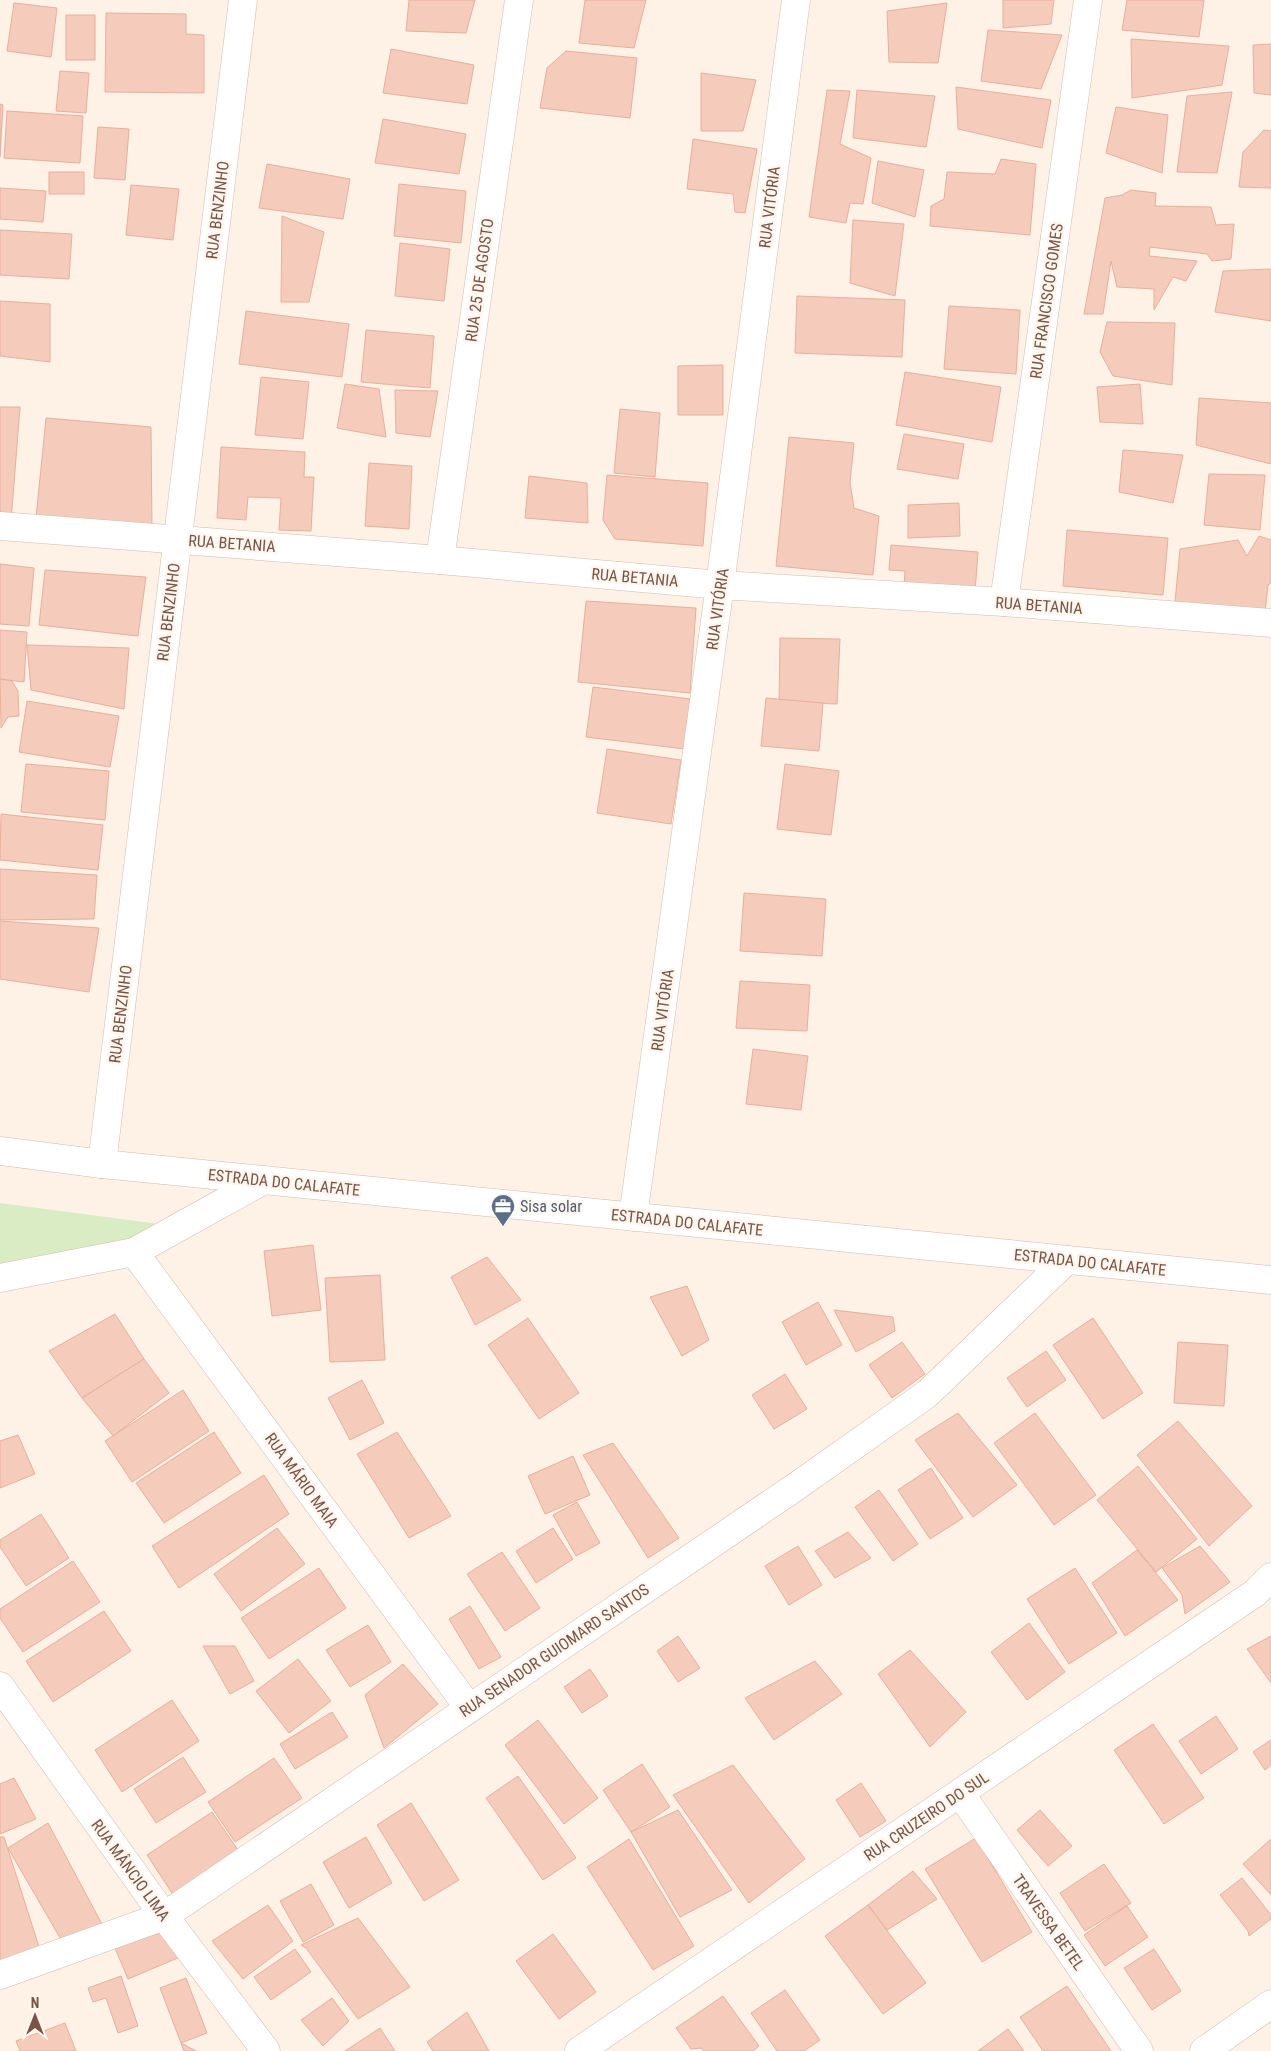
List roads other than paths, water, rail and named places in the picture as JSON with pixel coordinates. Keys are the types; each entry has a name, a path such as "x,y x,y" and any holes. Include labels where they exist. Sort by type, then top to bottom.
{"street":[{"name":"RUA BENZINHO","path":"102,1164 176,539 243,0"},
{"name":"RUA 25 DE AGOSTO","path":"440,560 519,0"},
{"name":"RUA VITÓRIA","path":"633,1217 720,584 796,0"},
{"name":"RUA FRANCISCO GOMES","path":"1004,602 1088,0"},
{"name":"RUA BETANIA","path":"0,526 720,584 1004,602 1271,623"},
{"name":"ESTRADA DO CALAFATE","path":"0,1152 102,1164 1271,1280"},
{"path":"0,1278 134,1252 264,1180"},
{"name":"RUA MÁRIO MAIA","path":"134,1252 468,1708"},
{"name":"RUA SENADOR GUIOMARD SANTOS","path":"0,1976 164,1916 794,1488 927,1394 1068,1260"},
{"name":"RUA CRUZEIRO DO SUL","path":"579,2051 1255,1592 1271,1577"},
{"name":"RUA MÂNCIO LIMA","path":"0,1686 164,1916 266,2051"},
{"name":"TRAVESSA BETEL","path":"960,1793 1139,2051"},
{"path":"1204,2051 1271,2004"}],"place":[{"name":"Sisa solar","path":"503,1227"}]}
